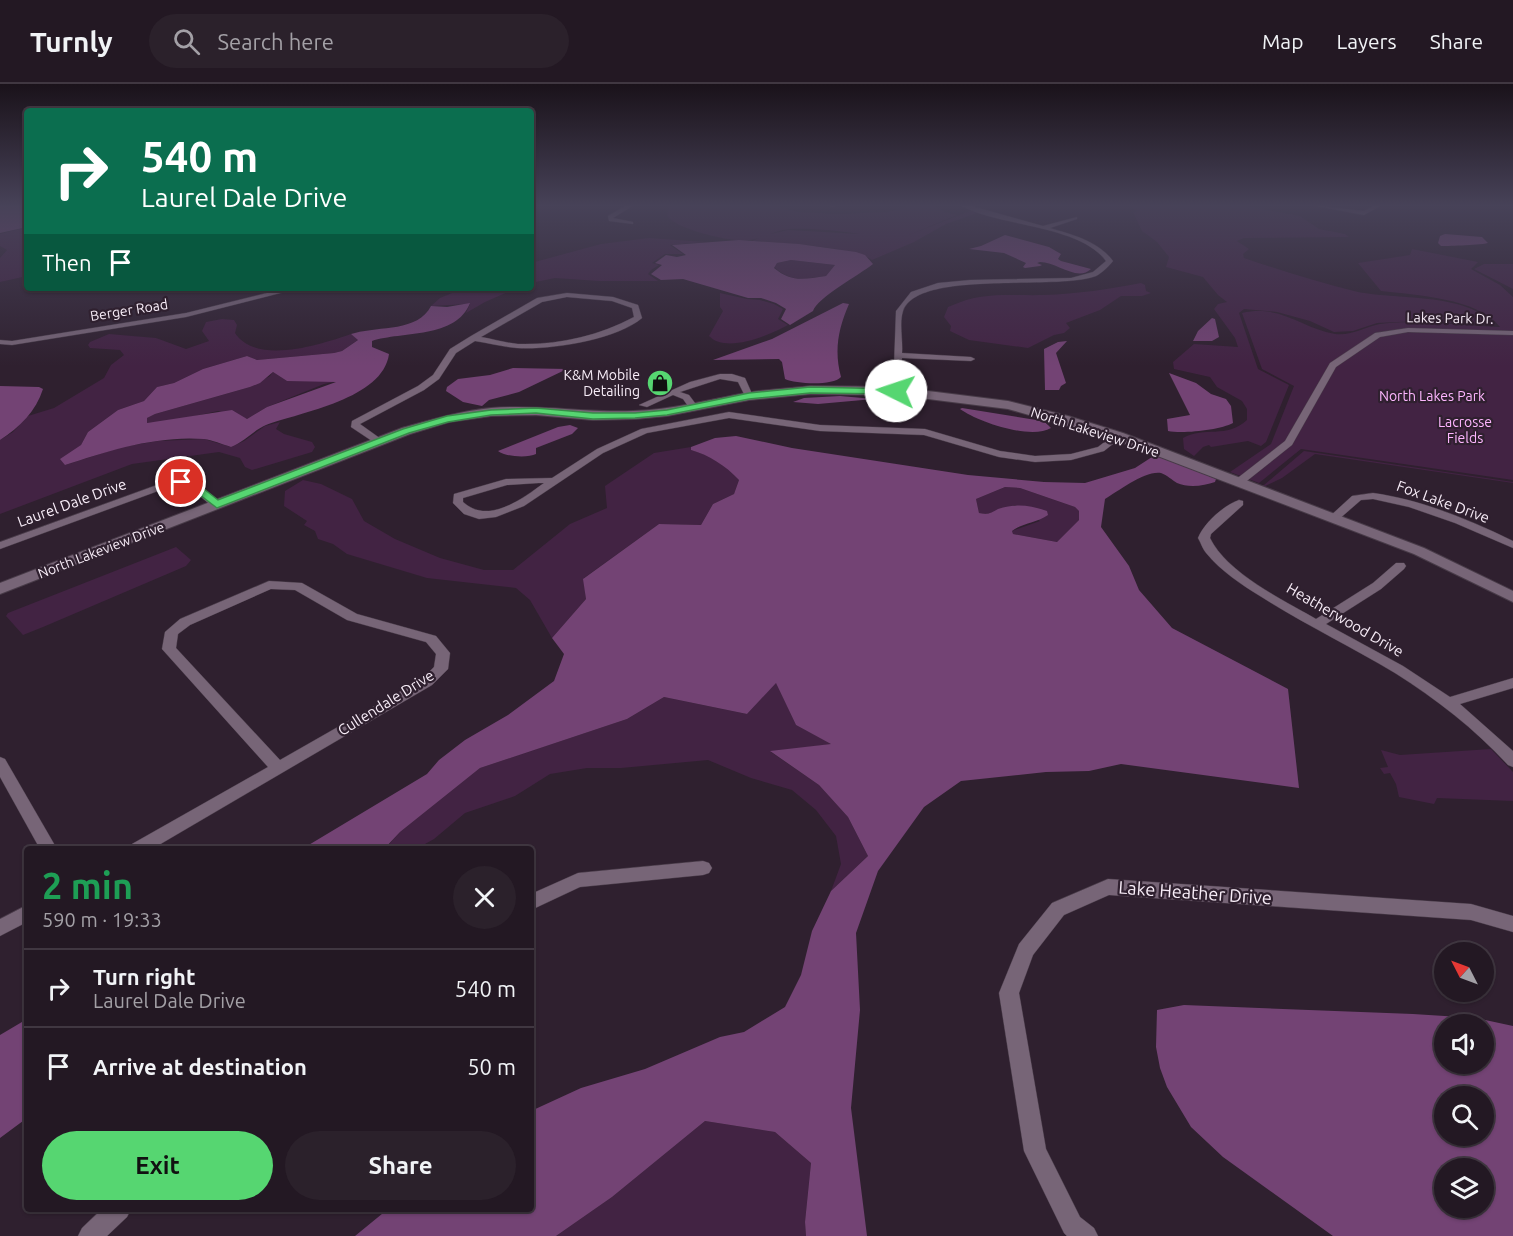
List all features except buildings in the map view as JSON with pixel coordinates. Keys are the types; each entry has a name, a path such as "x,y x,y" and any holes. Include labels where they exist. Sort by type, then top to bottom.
{"street":[{"path":"896,391 900,309 908,298 938,286 982,281 1067,280 1093,274 1108,266 1109,259"},
{"path":"977,271 982,281"},
{"name":"Berger Road","path":"0,342 12,343 186,315 284,291"},
{"path":"378,441 356,427 355,423 421,388 436,377 453,351 474,338 540,300 567,295 625,302 634,307 638,318 622,327 580,341 517,346 474,338"},
{"name":"Lakes Park Dr.","path":"1239,482 1289,443 1333,365 1378,335 1408,330 1513,333"},
{"path":"898,355 971,359"},
{"path":"644,431 640,410 673,392 702,381 731,377 742,380 749,396"},
{"name":"North Lakeview Drive","path":"0,589 378,441 447,419 491,412 536,411 593,416 693,407 749,396 810,390 896,391 1008,405 1064,419 1118,436 1419,551 1513,597"},
{"path":"673,392 686,397 693,407"},
{"path":"554,481 520,480 486,486 458,496 458,503 466,511 479,514 507,511 554,481 600,451 644,431 695,420 742,416 820,428 926,432 999,454 1035,459 1071,457 1101,448 1118,436"},
{"name":"Laurel Dale Drive","path":"0,546 168,484 192,484 217,505"},
{"name":"Fox Lake Drive","path":"1334,518 1356,498 1380,496 1429,510 1513,545"},
{"name":"Heatherwood Drive","path":"1239,503 1207,530 1204,538 1207,547 1216,558 1243,579 1316,625 1392,666 1448,703 1513,761"},
{"path":"1502,539 1513,532"},
{"path":"1316,625 1377,586 1400,566"},
{"name":"Cullendale Drive","path":"143,846 427,682 441,669 444,653 431,639 352,617 298,586 269,585 185,622 172,632 169,649 278,768"},
{"path":"1448,703 1513,683"},
{"path":"0,763 47,846"},
{"path":"534,901 578,880 703,868"},
{"name":"Lake Heather Drive","path":"1086,1236 1072,1225 1035,1151 1008,993 1026,950 1058,909 1108,887 1471,912 1513,924"},
{"path":"0,928 24,915"},
{"path":"90,1236 116,1212"}],"green space":[{"path":"0,259 24,259 24,277 0,282"},
{"path":"547,259 658,259 652,263 659,265 648,274 658,281 555,278 534,282 534,262"},
{"path":"1168,259 1246,259 1354,291 1448,302 1482,314 1495,325 1418,321 1377,323 1353,331 1334,332 1310,321 1277,312 1244,309 1239,313 1258,369 1289,385 1266,442 1261,446 1248,441 1211,447 1209,445 1203,447 1194,456 1184,449 1183,438 1239,426 1247,420 1247,409 1242,401 1217,387 1210,377 1174,369 1173,362 1194,344 1238,347 1235,338 1214,309 1218,304 1227,302 1203,277 1166,267"},
{"name":"North Lakes Park","path":"1386,259 1462,259 1478,262 1471,269 1500,285 1513,297 1513,480 1301,449 1259,483 1230,472 1271,444 1294,386 1262,369 1242,313 1256,311 1280,314 1335,334 1347,334 1374,325 1393,323 1423,322 1500,327 1490,317 1462,304 1381,291 1358,263"},
{"path":"791,260 835,265 826,276 805,279 787,276 774,267 777,263"},
{"path":"1484,264 1513,264 1513,289 1474,269"},
{"path":"1141,283 1145,285 1146,291 1151,293 1142,296 1121,296 1100,310 1066,323 1070,328 1064,333 1054,335 1028,348 969,340 950,331 951,326 944,317 948,307 975,298 998,295 1069,294"},
{"path":"457,291 510,291 466,313 470,304 431,306 440,298"},
{"path":"720,293 774,304 783,309 778,319 788,325 748,341 726,343 717,341 709,336 723,311 720,307"},
{"path":"222,319 234,320 237,325 235,333 245,343 258,348 290,350 324,343 351,334 359,339 342,351 334,353 257,360 247,356 203,369 174,383 157,387 144,401 118,410 88,432 65,465 122,447 158,441 204,439 231,447 265,426 280,422 276,429 284,434 312,442 315,447 312,452 252,470 245,467 240,458 219,452 132,464 0,514 0,440 13,432 28,416 54,408 104,378 111,365 124,355 120,350 90,348 88,345 90,342 109,334 156,338 186,349 209,341 202,331 206,322"},
{"path":"273,372 287,381 338,381 324,384 267,407 247,419 218,411 172,421 147,423 147,418 155,414 250,387"},
{"path":"691,447 691,450 705,455 729,470 739,480 734,494 713,504 701,525 659,524 584,578 586,599 552,638 530,600 516,588 427,578 347,554 333,544 318,539 315,531 304,525 307,521 284,506 285,491 303,480 321,484 352,499 364,521 395,539 440,558 484,570 513,570 570,524 607,508 605,486 654,453"},
{"path":"1304,451 1513,483 1315,454 1282,478 1261,488 1258,485 1264,485"},
{"path":"1005,487 1020,488 1075,507 1079,511 1079,520 1057,542 1013,534 1012,531 1040,521 1015,505 993,512 979,513 976,499"},
{"path":"176,547 191,560 186,566 43,627 23,635 6,616 8,613"},
{"path":"776,682 796,725 832,744 771,752 819,785 848,817 868,856 831,891 841,864 836,836 816,810 792,790 751,778 708,760 621,768 587,768 550,774 515,796 465,813 434,839 421,846 388,846 400,832 480,768 627,719 664,697 747,714"},
{"path":"1491,749 1513,772 1513,801 1437,798 1434,804 1399,797 1390,773 1384,774 1380,768 1388,767 1381,750 1400,755"},
{"path":"705,1121 775,1132 811,1163 805,1222 806,1236 556,1236 612,1197"}],"shaded area":[{"path":"661,259 868,259 873,264 830,293 813,311 790,325 781,319 786,309 776,303 761,298 748,298 683,279 661,280 651,274 662,265 655,263","holes":["791,260 835,265 826,276 793,278 774,268 777,263"]},
{"path":"1017,259 1058,259 1091,269 1080,273 1040,262 1037,263 1042,265 1040,266 1025,268 1023,267 1026,263"},
{"path":"470,303 463,315 453,323 441,328 372,341 372,347 389,354 383,369 372,382 357,393 319,409 266,425 231,447 204,439 169,439 115,450 65,465 60,459 81,445 88,432 118,410 144,401 157,387 174,383 203,369 247,356 257,360 342,351 358,340 351,334 398,327 417,320 431,306 447,307","holes":["273,372 287,381 336,382 267,407 247,419 232,410 147,423 147,418 155,414 250,387 260,383"]},
{"path":"843,303 849,304 838,340 841,377 837,380 814,383 785,379 782,362 779,359 713,360 772,339"},
{"path":"1212,318 1215,319 1219,337 1212,341 1193,341 1198,331"},
{"path":"1067,341 1056,353 1066,383 1059,390 1045,390 1044,349 1058,342"},
{"path":"513,368 567,369 519,392 489,400 482,406 463,402 446,391 447,387 458,379 490,375"},
{"path":"1169,373 1196,383 1211,394 1226,399 1231,406 1233,423 1201,431 1168,431 1167,419 1190,415"},
{"path":"0,386 43,389 26,418 0,440"},
{"path":"840,396 874,399 818,404 793,402 804,398"},
{"path":"960,409 1036,420 1046,423 1051,428 1031,432 1018,431 991,424 968,414"},
{"path":"570,425 578,428 572,434 536,448 536,454 517,456 506,455 498,451 558,427"},
{"path":"736,436 792,448 968,475 1085,483 1135,468 1152,457 1163,457 1216,479 1215,482 1191,486 1181,485 1161,473 1140,478 1105,499 1101,527 1129,566 1139,590 1172,628 1288,689 1299,788 1121,764 1089,771 1046,772 961,781 924,807 878,871 856,933 860,1010 851,1108 867,1236 806,1236 805,1222 811,1163 775,1132 705,1121 612,1197 556,1236 355,1236 384,1212 534,1212 534,1110 581,1088 645,1069 720,1037 744,1032 785,1007 801,975 812,931 831,891 868,856 848,817 819,785 770,751 831,744 796,725 776,683 747,714 664,697 627,719 480,768 400,832 387,846 307,846 427,774 439,760 465,740 508,715 554,681 564,654 552,638 586,599 583,579 659,524 701,525 713,504 734,494 739,480 729,470 691,450 691,447 715,438","holes":["1005,487 1020,488 1075,507 1079,511 1079,520 1057,542 1013,534 1012,531 1044,518 1048,515 1047,511 1017,505 985,514 979,513 976,499"]},
{"path":"1184,1005 1434,1015 1434,1074 1494,1074 1494,1022 1513,1026 1513,1236 1333,1236 1223,1157 1191,1127 1167,1087 1156,1047 1157,1010"},
{"path":"24,1021 24,1120 0,1138 0,1035"}],"place":[{"name":"K&M Mobile Detailing","path":"660,383"}],"route":[{"path":"181,482 192,484 217,505 406,431 447,419 491,412 536,411 593,416 635,415 667,412 749,396 810,390 896,391"}],"park label":[{"name":"Lacrosse Fields","path":"1465,430"}]}
